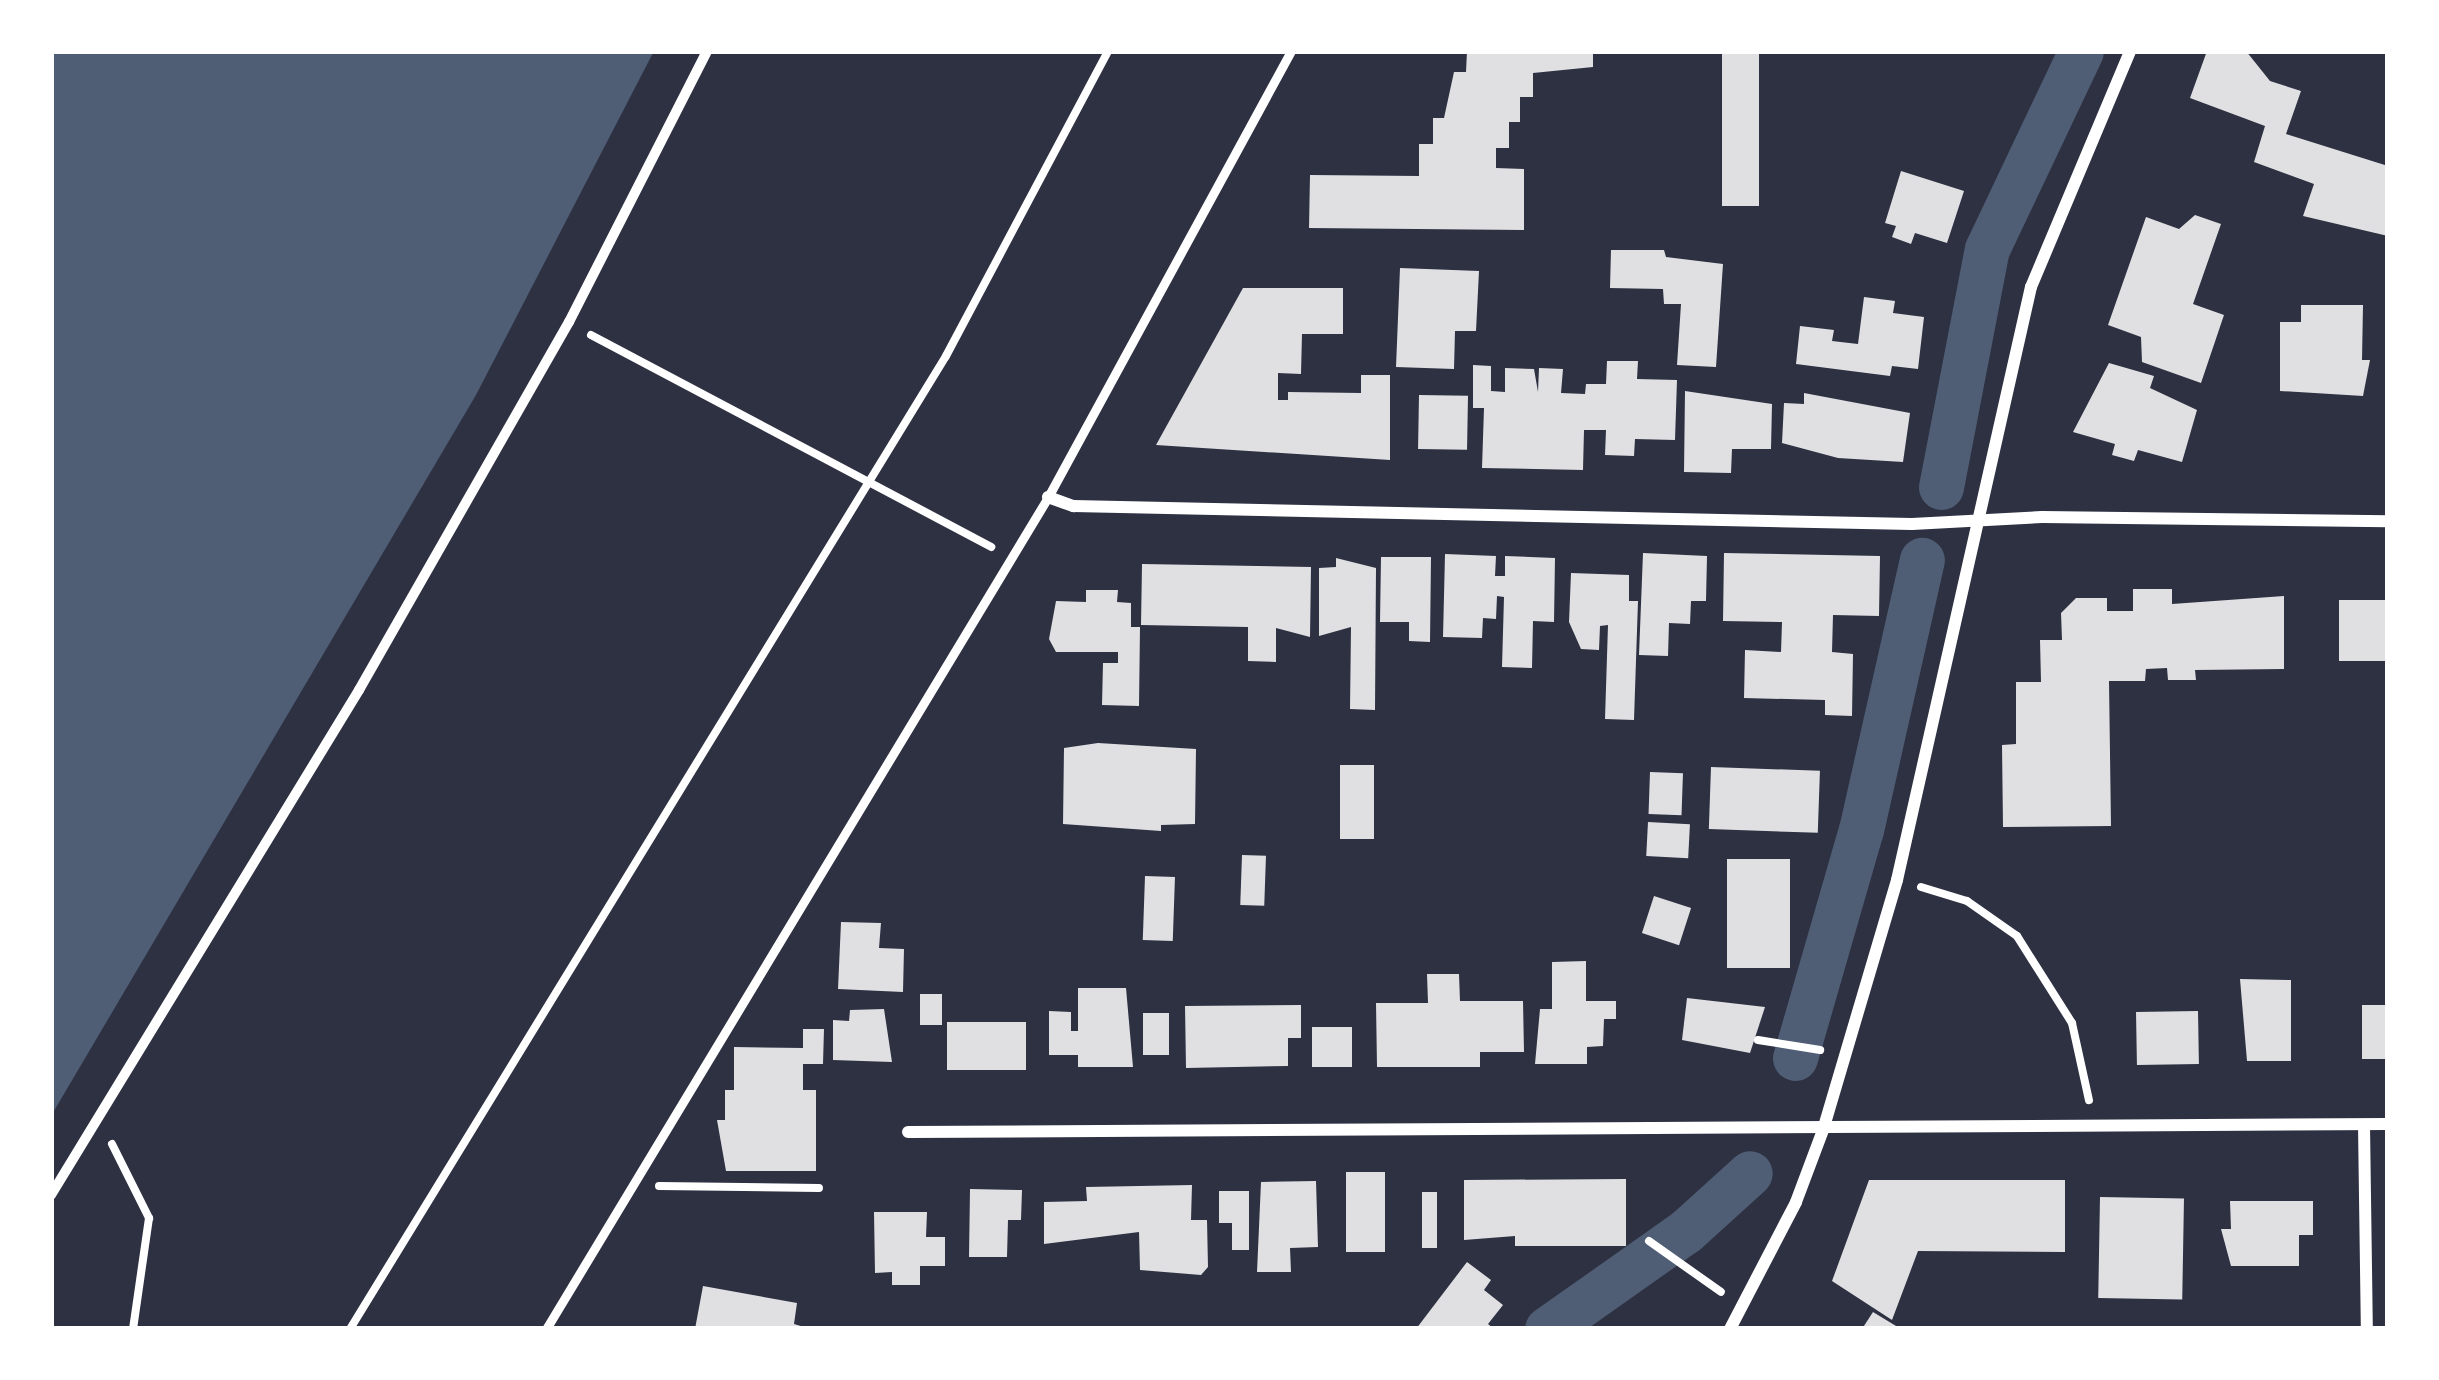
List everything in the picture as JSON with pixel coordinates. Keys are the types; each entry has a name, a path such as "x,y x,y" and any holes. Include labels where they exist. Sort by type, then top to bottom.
{"street":[{"path":"51,1195 359,690 569,322 707,51"},
{"path":"1730,1329 1822,1130 1897,880 2030,286 2129,51"},
{"path":"1048,497 1073,506 1976,524 2042,517 2388,521"},
{"path":"908,1132 2388,1124"},
{"path":"2364,1125 2367,1329"}],"lane":[{"path":"546,1329 1048,497 1291,51"}],"path":[{"path":"350,1329 613,911 946,356 1108,51"},
{"path":"569,322 968,535"},
{"path":"1897,880 1967,902 2017,936 2072,1023 2094,1126"},
{"path":"1758,1040 1812,1049"},
{"path":"93,1128 110,1140 149,1218 133,1329"},
{"path":"666,1186 819,1189"},
{"path":"1649,1241 1741,1307"}],"water":[{"path":"51,51 654,51 476,395 51,1116"}],"building":[{"path":"1467,51 1593,51 1593,67 1533,73 1533,97 1520,97 1520,122 1509,122 1509,148 1496,148 1496,168 1524,169 1524,230 1309,228 1310,175 1419,176 1419,144 1433,144 1433,118 1444,118 1454,72 1466,72"},
{"path":"1722,51 1759,51 1759,206 1722,206"},
{"path":"2207,51 2246,51 2270,81 2301,91 2286,134 2388,166 2388,236 2303,216 2314,184 2254,162 2265,126 2190,98"},
{"path":"1901,171 1964,191 1947,243 1915,233 1911,244 1892,237 1896,226 1885,223"},
{"path":"2195,215 2221,224 2193,304 2224,315 2201,383 2142,362 2141,337 2108,325 2146,217 2179,229"},
{"path":"1611,250 1664,250 1666,257 1723,264 1716,367 1677,365 1681,304 1664,304 1663,289 1610,288"},
{"path":"1400,268 1479,271 1476,331 1455,331 1454,369 1396,367"},
{"path":"1243,288 1343,288 1343,334 1302,334 1301,374 1278,373 1278,400 1288,400 1288,392 1361,393 1361,375 1390,375 1390,460 1156,445"},
{"path":"1864,297 1895,301 1893,313 1924,317 1918,369 1892,366 1890,376 1796,364 1800,326 1834,330 1832,341 1858,344"},
{"path":"2301,305 2363,305 2362,360 2370,360 2363,396 2280,391 2280,322 2301,322"},
{"path":"1607,361 1638,361 1637,379 1677,380 1675,440 1635,439 1634,456 1605,455 1606,430 1584,430 1583,470 1482,468 1484,408 1473,408 1473,365 1491,366 1491,391 1505,392 1505,368 1534,369 1538,392 1539,368 1563,369 1561,393 1585,394 1586,384 1606,384"},
{"path":"2109,363 2154,376 2150,388 2197,410 2182,462 2138,450 2134,461 2112,455 2115,444 2073,432"},
{"path":"1685,391 1772,404 1771,449 1732,449 1731,473 1684,472"},
{"path":"1804,393 1910,413 1903,462 1838,458 1782,443 1784,403 1804,404"},
{"path":"1419,395 1468,396 1467,450 1418,449"},
{"path":"1643,553 1707,556 1706,601 1691,601 1690,624 1669,623 1668,656 1639,655"},
{"path":"1724,553 1880,556 1879,616 1833,615 1832,652 1853,654 1852,716 1825,715 1825,700 1744,698 1745,650 1781,652 1782,622 1723,621"},
{"path":"1445,554 1496,556 1495,576 1505,576 1505,556 1555,558 1554,622 1533,621 1532,668 1502,667 1504,597 1497,596 1496,619 1483,618 1482,638 1443,637"},
{"path":"1381,557 1431,557 1430,642 1409,641 1409,622 1380,622"},
{"path":"1336,558 1376,568 1375,710 1350,709 1351,627 1319,636 1319,568 1336,567"},
{"path":"1142,564 1311,567 1310,637 1276,628 1276,662 1248,661 1248,627 1141,625"},
{"path":"1571,573 1629,575 1629,601 1638,601 1634,720 1605,719 1608,625 1600,626 1599,650 1581,649 1569,622"},
{"path":"2133,589 2172,589 2172,604 2284,596 2284,669 2195,670 2196,680 2168,680 2167,668 2146,669 2145,681 2109,681 2111,826 2003,827 2002,745 2016,744 2016,682 2041,682 2040,640 2062,640 2061,613 2076,598 2107,598 2107,611 2133,611"},
{"path":"1086,590 1118,590 1117,602 1131,603 1131,627 1140,627 1139,706 1102,705 1103,663 1118,663 1118,652 1056,652 1049,639 1056,601 1086,602"},
{"path":"2339,600 2388,600 2388,661 2339,661"},
{"path":"1098,743 1196,749 1195,824 1161,825 1161,831 1063,824 1064,748"},
{"path":"1340,765 1374,765 1374,839 1340,839"},
{"path":"1711,767 1820,771 1818,833 1709,829"},
{"path":"1650,772 1683,773 1682,815 1649,814"},
{"path":"1648,822 1690,824 1688,858 1646,856"},
{"path":"1242,855 1266,856 1264,906 1240,905"},
{"path":"1727,859 1790,859 1790,968 1727,968"},
{"path":"1145,876 1175,877 1173,941 1143,940"},
{"path":"1654,896 1691,908 1679,945 1642,933"},
{"path":"841,922 881,923 879,948 904,949 903,992 838,989"},
{"path":"1586,961 1586,1001 1616,1001 1616,1019 1604,1019 1603,1046 1587,1047 1587,1064 1535,1064 1540,1009 1552,1009 1552,962"},
{"path":"1427,974 1459,974 1460,1001 1523,1001 1524,1052 1480,1052 1480,1067 1377,1067 1376,1003 1428,1003"},
{"path":"2240,979 2291,980 2291,1061 2247,1061"},
{"path":"1078,988 1126,988 1133,1067 1078,1067 1078,1055 1049,1055 1049,1011 1071,1012 1071,1031 1078,1031"},
{"path":"920,994 942,994 942,1025 920,1025"},
{"path":"1687,998 1765,1007 1750,1053 1682,1040"},
{"path":"1301,1005 1301,1038 1288,1038 1288,1066 1186,1068 1185,1006"},
{"path":"2362,1005 2388,1005 2388,1059 2362,1059"},
{"path":"884,1009 892,1062 833,1060 833,1020 849,1021 850,1010"},
{"path":"2198,1011 2199,1064 2137,1065 2136,1012"},
{"path":"1143,1013 1169,1013 1169,1055 1143,1055"},
{"path":"947,1022 1026,1022 1026,1070 947,1070"},
{"path":"1312,1027 1352,1027 1352,1067 1312,1067"},
{"path":"803,1029 824,1029 823,1064 803,1064 803,1090 816,1090 816,1171 726,1171 717,1120 725,1120 725,1090 734,1090 734,1047 803,1048"},
{"path":"1346,1172 1385,1172 1385,1252 1346,1252"},
{"path":"1626,1179 1626,1246 1515,1246 1515,1236 1464,1240 1464,1180"},
{"path":"1869,1180 2065,1180 2065,1252 1918,1251 1892,1320 1832,1281"},
{"path":"1316,1181 1318,1247 1290,1248 1291,1272 1257,1272 1261,1182"},
{"path":"1192,1185 1191,1220 1207,1220 1208,1267 1201,1275 1140,1270 1139,1232 1044,1244 1044,1202 1087,1201 1086,1187"},
{"path":"970,1189 1022,1190 1021,1220 1008,1220 1007,1257 969,1257"},
{"path":"1219,1191 1249,1191 1249,1250 1232,1250 1232,1223 1219,1223"},
{"path":"1422,1192 1437,1192 1437,1248 1422,1248"},
{"path":"2100,1197 2184,1198 2182,1299 2098,1298"},
{"path":"2230,1201 2313,1201 2313,1235 2299,1235 2299,1266 2231,1266 2221,1229 2231,1229"},
{"path":"874,1212 927,1212 926,1237 945,1237 945,1266 920,1266 920,1285 892,1285 892,1272 875,1273"},
{"path":"1467,1262 1491,1280 1484,1290 1503,1305 1488,1324 1494,1329 1416,1329"},
{"path":"703,1286 797,1303 794,1324 811,1329 695,1329"},
{"path":"1873,1312 1901,1329 1862,1329"}],"waterway":[{"path":"1941,487 1987,249 2081,51"},
{"path":"1795,1058 1861,830 1922,560"},
{"path":"1547,1329 1686,1231 1750,1173"}]}
